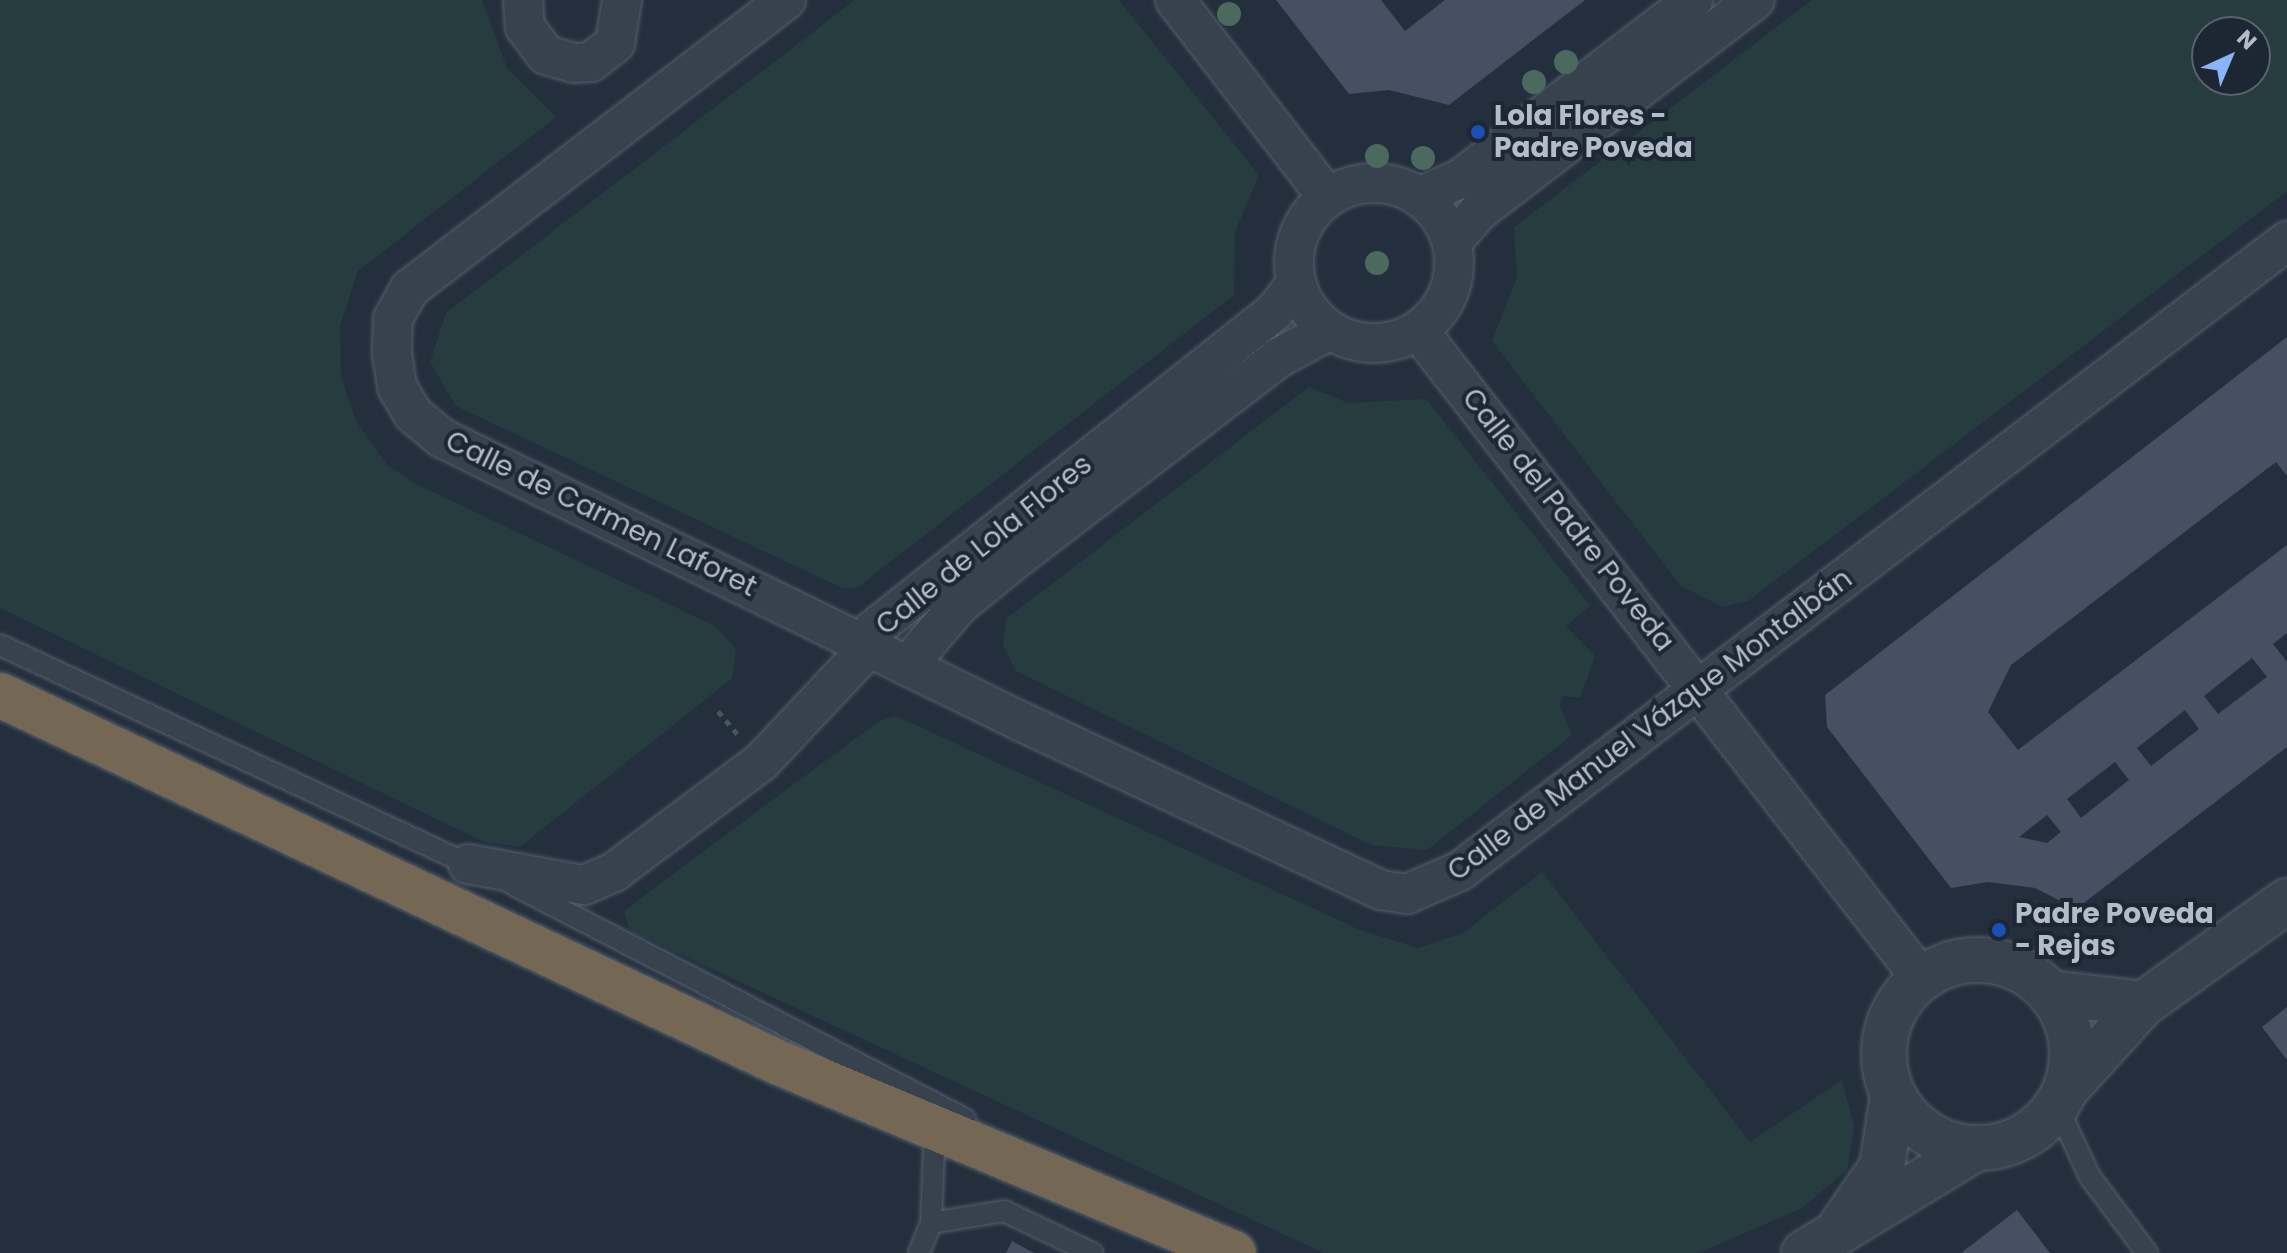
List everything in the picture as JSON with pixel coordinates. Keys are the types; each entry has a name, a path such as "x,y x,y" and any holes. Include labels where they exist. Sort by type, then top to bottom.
{"highway":[{"path":"0,695 777,1062 1234,1253"}],"street":[{"path":"523,0 525,27 546,55 574,63 591,62 615,43 622,0"},
{"name":"Calle de Carmen Laforet","path":"786,0 410,288 393,319 392,354 405,401 442,438 907,666"},
{"path":"1175,0 1327,197"},
{"path":"1419,197 1460,179 1693,0"},
{"path":"1452,242 1419,197 1383,183 1327,197 1298,236 1296,284 1330,330 1374,343 1418,330 1445,302 1452,242 1479,211 1755,0"},
{"name":"Calle de Manuel Vázque Montalbán","path":"907,666 1366,883 1407,894 1460,871 2287,241"},
{"name":"Calle de Lola Flores","path":"468,864 584,885 614,872 761,762 866,644 873,630 1274,312 1296,284"},
{"name":"Calle de Lola Flores","path":"907,666 922,641 991,579 1278,358 1330,330"},
{"name":"Calle del Padre Poveda","path":"1418,330 1701,687 1921,978"},
{"path":"1820,1242 1977,1148 2022,1138 2062,1098 2143,1004 2287,901"},
{"path":"1820,1242 1882,1167 1893,1095 1886,1032 1921,978 1955,962 1994,961 2050,993 2143,1004"},
{"path":"2050,993 2072,1039 2062,1098"},
{"path":"1893,1095 1927,1133 1977,1148"}],"lane":[{"path":"0,645 468,864 1174,1228"},
{"path":"2062,1098 2090,1177 2147,1253"},
{"path":"919,1253 931,1223 935,1128"},
{"path":"931,1223 1004,1211 1092,1253"}],"green space":[{"path":"0,0 482,0 507,68 556,117 358,271 340,326 341,376 356,421 387,465 416,484 715,626 736,649 732,678 520,847 484,842 0,608"},
{"path":"855,0 1119,0 1259,175 1235,232 1234,295 858,587 844,589 456,406 430,362 446,313"},
{"path":"1812,0 2287,0 2287,191 1748,601 1723,607 1681,586 1492,341 1517,277 1514,227"},
{"path":"1309,387 1348,403 1426,399 1590,606 1566,626 1595,656 1580,698 1564,696 1559,704 1572,735 1427,850 1371,845 1016,671 1003,645 1006,619"},
{"path":"896,716 1360,930 1418,948 1463,933 1542,872 1750,1142 1842,1080 1854,1127 1847,1170 1802,1208 1699,1253 1324,1253 630,931 624,912 637,901 879,721"}],"building":[{"path":"1276,0 1381,0 1405,31 1445,0 1585,0 1449,105 1389,90 1349,94"},
{"path":"2287,337 2287,476 2276,462 2011,665 1988,712 2018,750 2287,545 2287,633 2273,644 2287,662 2287,747 2076,909 2035,888 1988,882 1951,888 1827,727 1825,695","holes":["2252,658 2267,677 2218,714 2204,696","2185,710 2199,729 2151,766 2137,748","2115,762 2129,780 2081,818 2067,799","2047,815 2061,832 2047,843 2019,837"]},
{"path":"2287,1007 2287,1060 2262,1027"},
{"path":"2017,1210 2050,1253 1961,1253"},
{"path":"1012,1241 1034,1253 1006,1253"}],"place":[{"name":"Lola Flores - Padre Poveda","path":"1478,132"},
{"name":"Padre Poveda - Rejas","path":"1999,930"}]}
